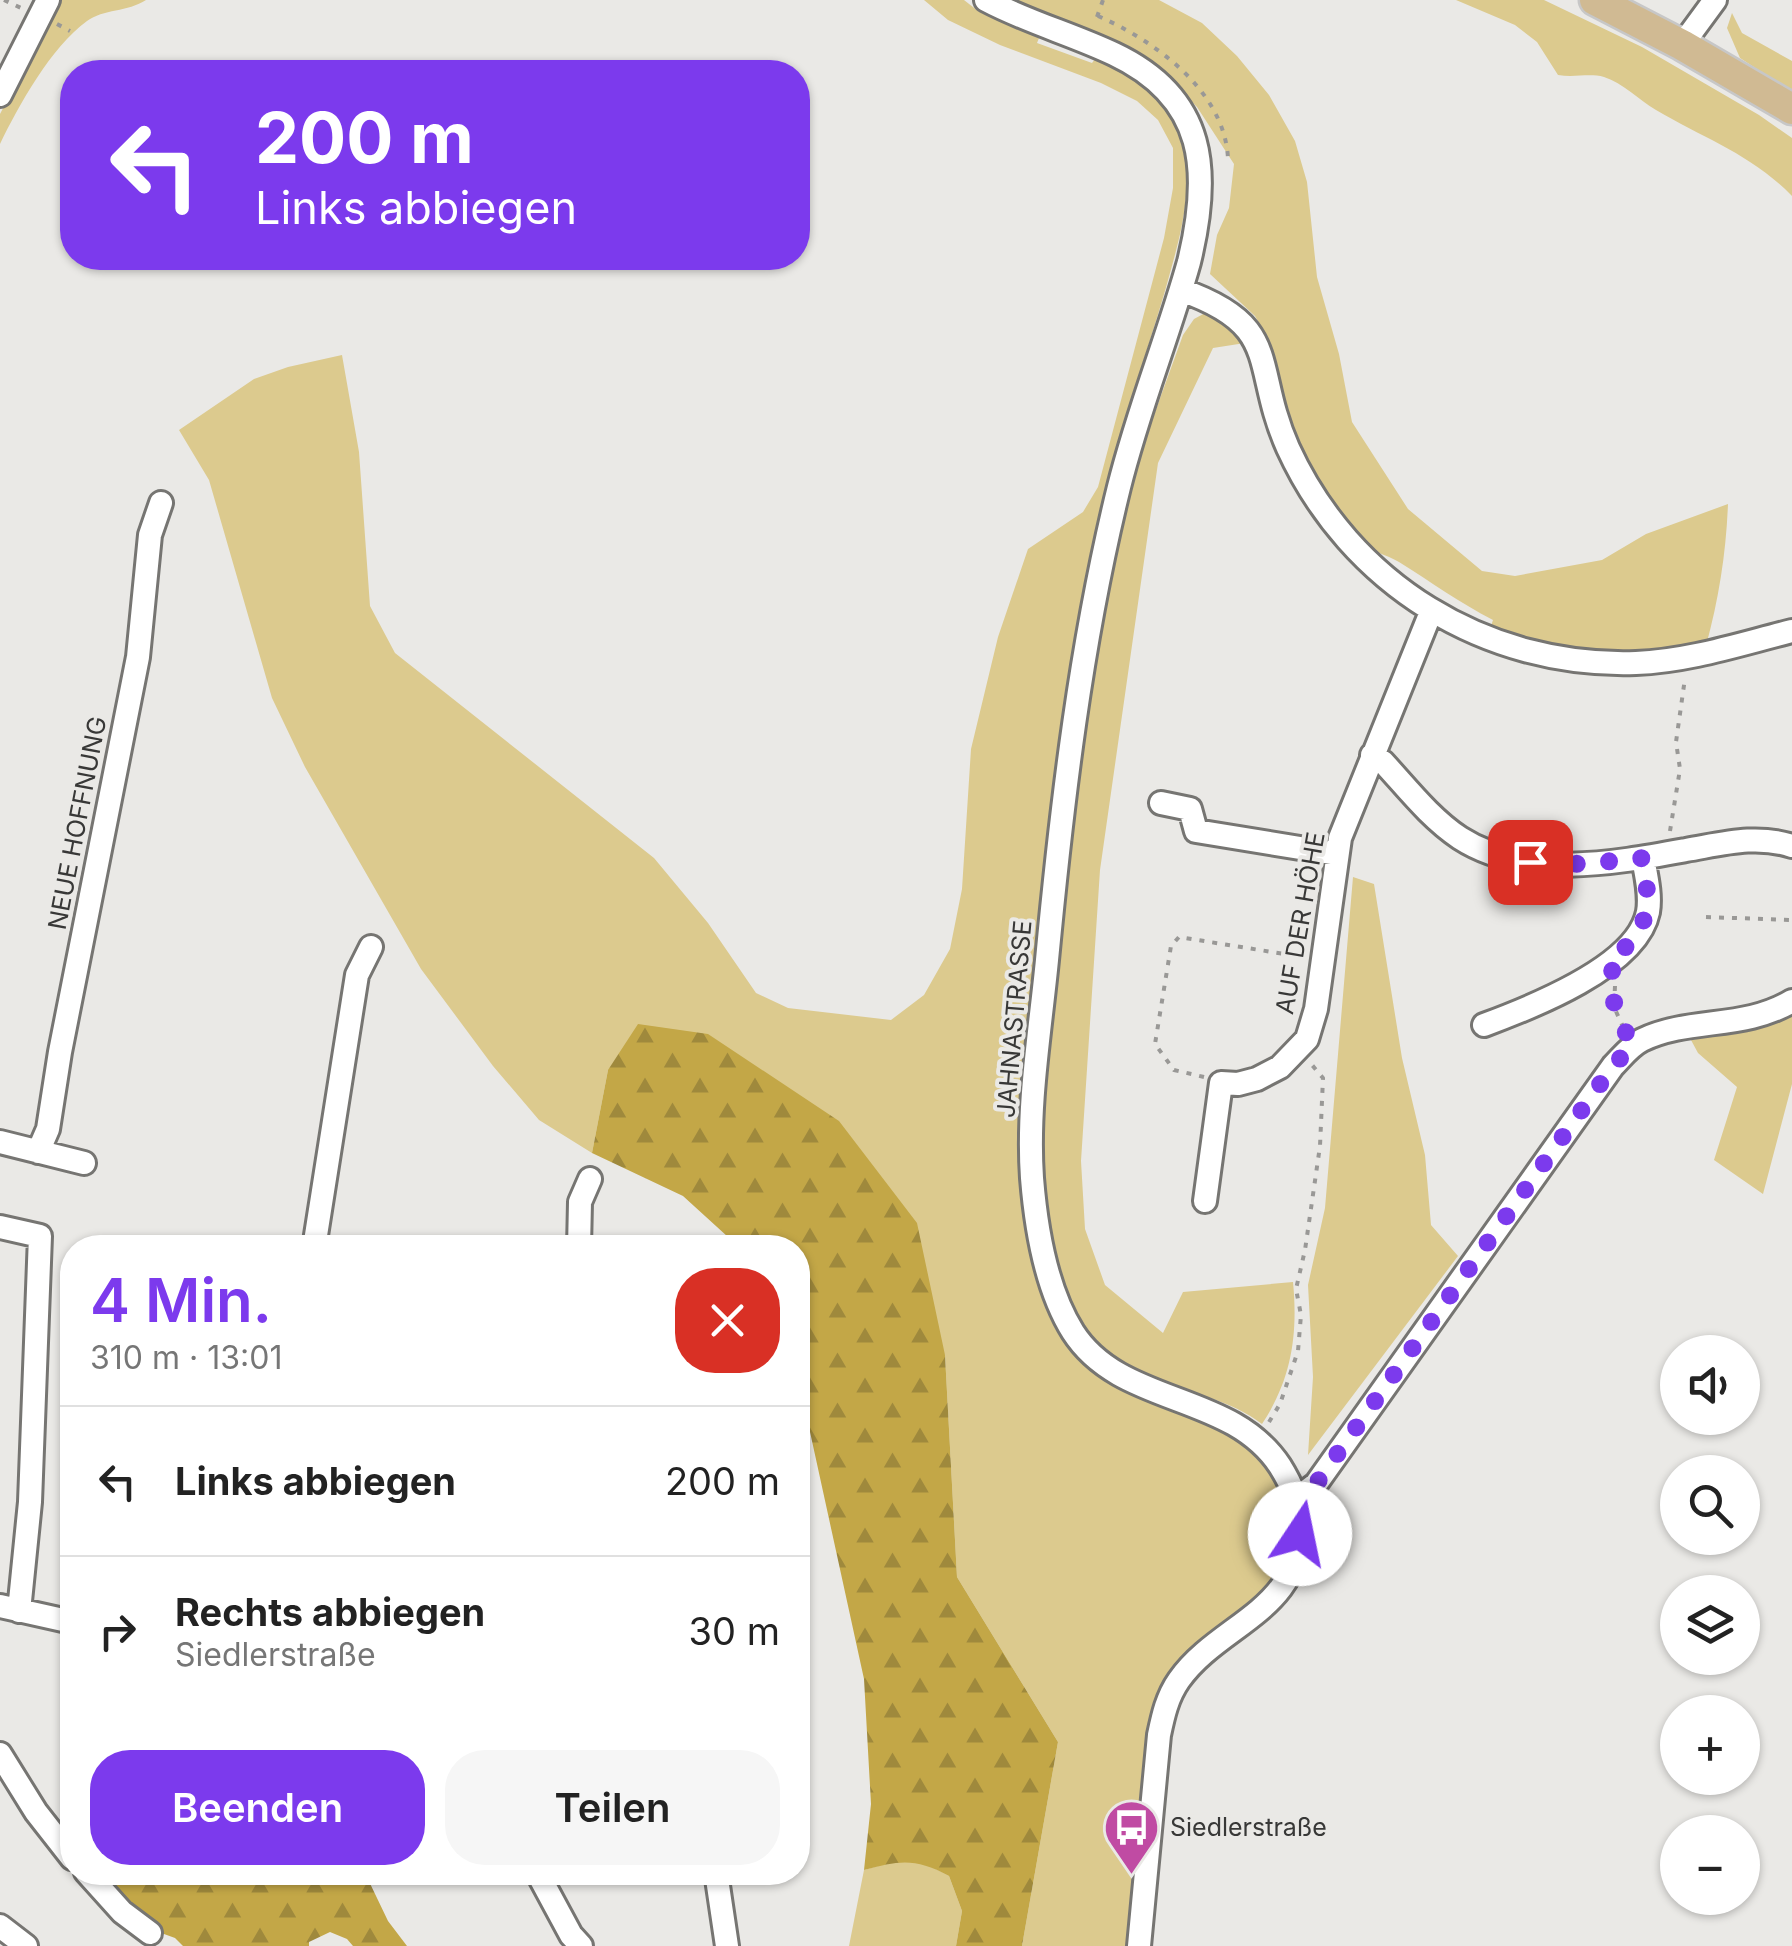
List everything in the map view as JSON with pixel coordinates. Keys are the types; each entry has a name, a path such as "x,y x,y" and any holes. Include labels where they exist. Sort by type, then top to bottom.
{"main road":[{"path":"1595,0 1682,45 1792,110"}],"street":[{"path":"0,95 48,0"},
{"name":"JAHNASTRASSE","path":"986,0 1034,24 1116,55 1154,80 1186,116 1195,135 1202,178 1197,229 1120,485 1088,639 1052,910 1034,1101 1032,1177 1046,1262 1063,1313 1086,1349 1114,1373 1230,1420 1258,1438 1286,1476 1296,1499 1300,1523 1299,1546 1279,1592 1191,1667 1178,1681 1166,1706 1159,1735 1139,1946"},
{"path":"1682,45 1715,0"},
{"path":"1181,290 1211,300 1246,324 1262,358 1284,439 1303,479 1355,549 1430,612 1531,652 1598,663 1684,658 1792,631"},
{"name":"NEUE HOFFNUNG","path":"38,1152 48,1130 138,657 150,536 161,503"},
{"name":"AUF DER HÖHE","path":"1221,1083 1257,1080 1280,1068 1307,1039 1316,1009 1345,824 1430,612"},
{"path":"1372,756 1383,762 1438,821 1462,840 1530,862 1582,864 1643,858 1746,840 1768,839 1792,846"},
{"path":"1161,803 1190,810 1196,831 1338,854"},
{"path":"1484,1026 1551,1000 1608,963 1632,942 1649,910 1643,858"},
{"path":"315,1235 357,975 371,947"},
{"path":"1296,1499 1316,1484 1613,1066 1632,1046 1663,1032 1744,1021 1792,1000"},
{"path":"1205,1201 1221,1083"},
{"path":"0,1142 84,1163"},
{"path":"579,1235 580,1202 590,1179"},
{"path":"0,1226 40,1236 30,1502 10,1609 60,1619"},
{"path":"0,1754 60,1843"},
{"path":"98,1885 122,1912 150,1933"},
{"path":"545,1885 581,1946"},
{"path":"718,1885 727,1946"},
{"path":"0,1926 26,1946"}],"path":[{"path":"1669,838 1680,769 1676,742 1682,698"},
{"path":"1706,916 1792,920"},
{"path":"1221,1083 1174,1070 1155,1044 1171,946 1179,937 1322,960"},
{"path":"1608,963 1615,976 1614,1006 1632,1046"},
{"path":"1258,1438 1280,1404 1298,1351 1301,1315 1296,1288 1320,1146 1323,1078 1299,1050"}],"shaded area":[{"path":"59,0 146,0 93,17 74,32 37,78 0,144 0,114"},
{"path":"924,0 964,0 978,11 1039,38 1037,43 1092,63 1095,59 1126,75 1153,95 1174,121 1187,173 1182,224 1165,291 1105,496 1066,710 1023,1081 1021,1188 1028,1240 1041,1290 1062,1336 1077,1357 1115,1384 1206,1418 1233,1434 1269,1466 1289,1519 1288,1545 1262,1592 1178,1666 1129,1946 1022,1946 1058,1742 957,1577 945,1355 810,1241 810,1235 803,1235 608,1070 592,1153 539,1120 493,1066 421,969 305,767 272,698 209,480 179,430 254,379 342,355 359,452 370,606 395,653 654,858 708,923 756,993 788,1008 891,1020 924,995 950,949 962,889 971,749 998,637 1028,549 1083,512 1098,487 1164,238 1173,188 1173,148 1158,120 1137,101 948,20"},
{"path":"1008,0 1159,0 1202,23 1237,56 1269,95 1295,141 1307,182 1317,277 1339,354 1352,422 1408,509 1482,571 1515,576 1602,560 1646,534 1728,504 1721,575 1706,646 1655,655 1559,650 1490,629 1493,620 1364,543 1328,500 1296,441 1266,336 1255,316 1210,274 1217,235 1229,208 1234,164 1197,107 1162,72 1133,52"},
{"path":"1456,0 1544,0 1642,47 1759,115 1792,138 1792,196 1744,158 1656,110 1611,80 1558,75 1537,42 1515,25"},
{"path":"1732,13 1742,33 1792,61 1792,92 1740,58 1727,28"},
{"path":"1207,312 1219,314 1245,343 1213,348 1158,463 1100,870 1081,1161 1085,1229 1105,1285 1163,1333 1183,1292 1293,1282 1291,1356 1280,1390 1262,1424 1224,1403 1154,1380 1122,1364 1096,1341 1077,1314 1054,1250 1041,1145 1076,789 1098,639 1130,481 1183,335 1194,319"},
{"path":"1353,877 1374,884 1402,1058 1425,1155 1431,1225 1458,1256 1308,1455 1313,1377 1308,1285 1325,1208"},
{"path":"1792,1013 1792,1084 1763,1194 1714,1160 1737,1087 1698,1053 1691,1040 1747,1030"},
{"path":"892,1862 922,1862 949,1876 962,1911 956,1946 849,1946 864,1870"}],"green space":[{"path":"638,1024 708,1034 839,1121 917,1223 945,1355 957,1577 1058,1742 1022,1946 956,1946 962,1911 949,1876 937,1870 908,1862 864,1870 871,1804 864,1679 810,1432 810,1235 726,1235 683,1196 592,1153 608,1070"},
{"path":"106,1885 371,1885 388,1921 407,1946 353,1946 330,1932 309,1942 309,1946 183,1946 175,1938 153,1930"}],"place":[{"name":"Siedlerstraße","path":"1131,1876"}],"route":[{"path":"1300,1534 1296,1499 1316,1484 1613,1066 1632,1046 1614,1006 1615,976 1608,963 1644,926 1649,910 1643,858 1582,864 1530,862"}]}
